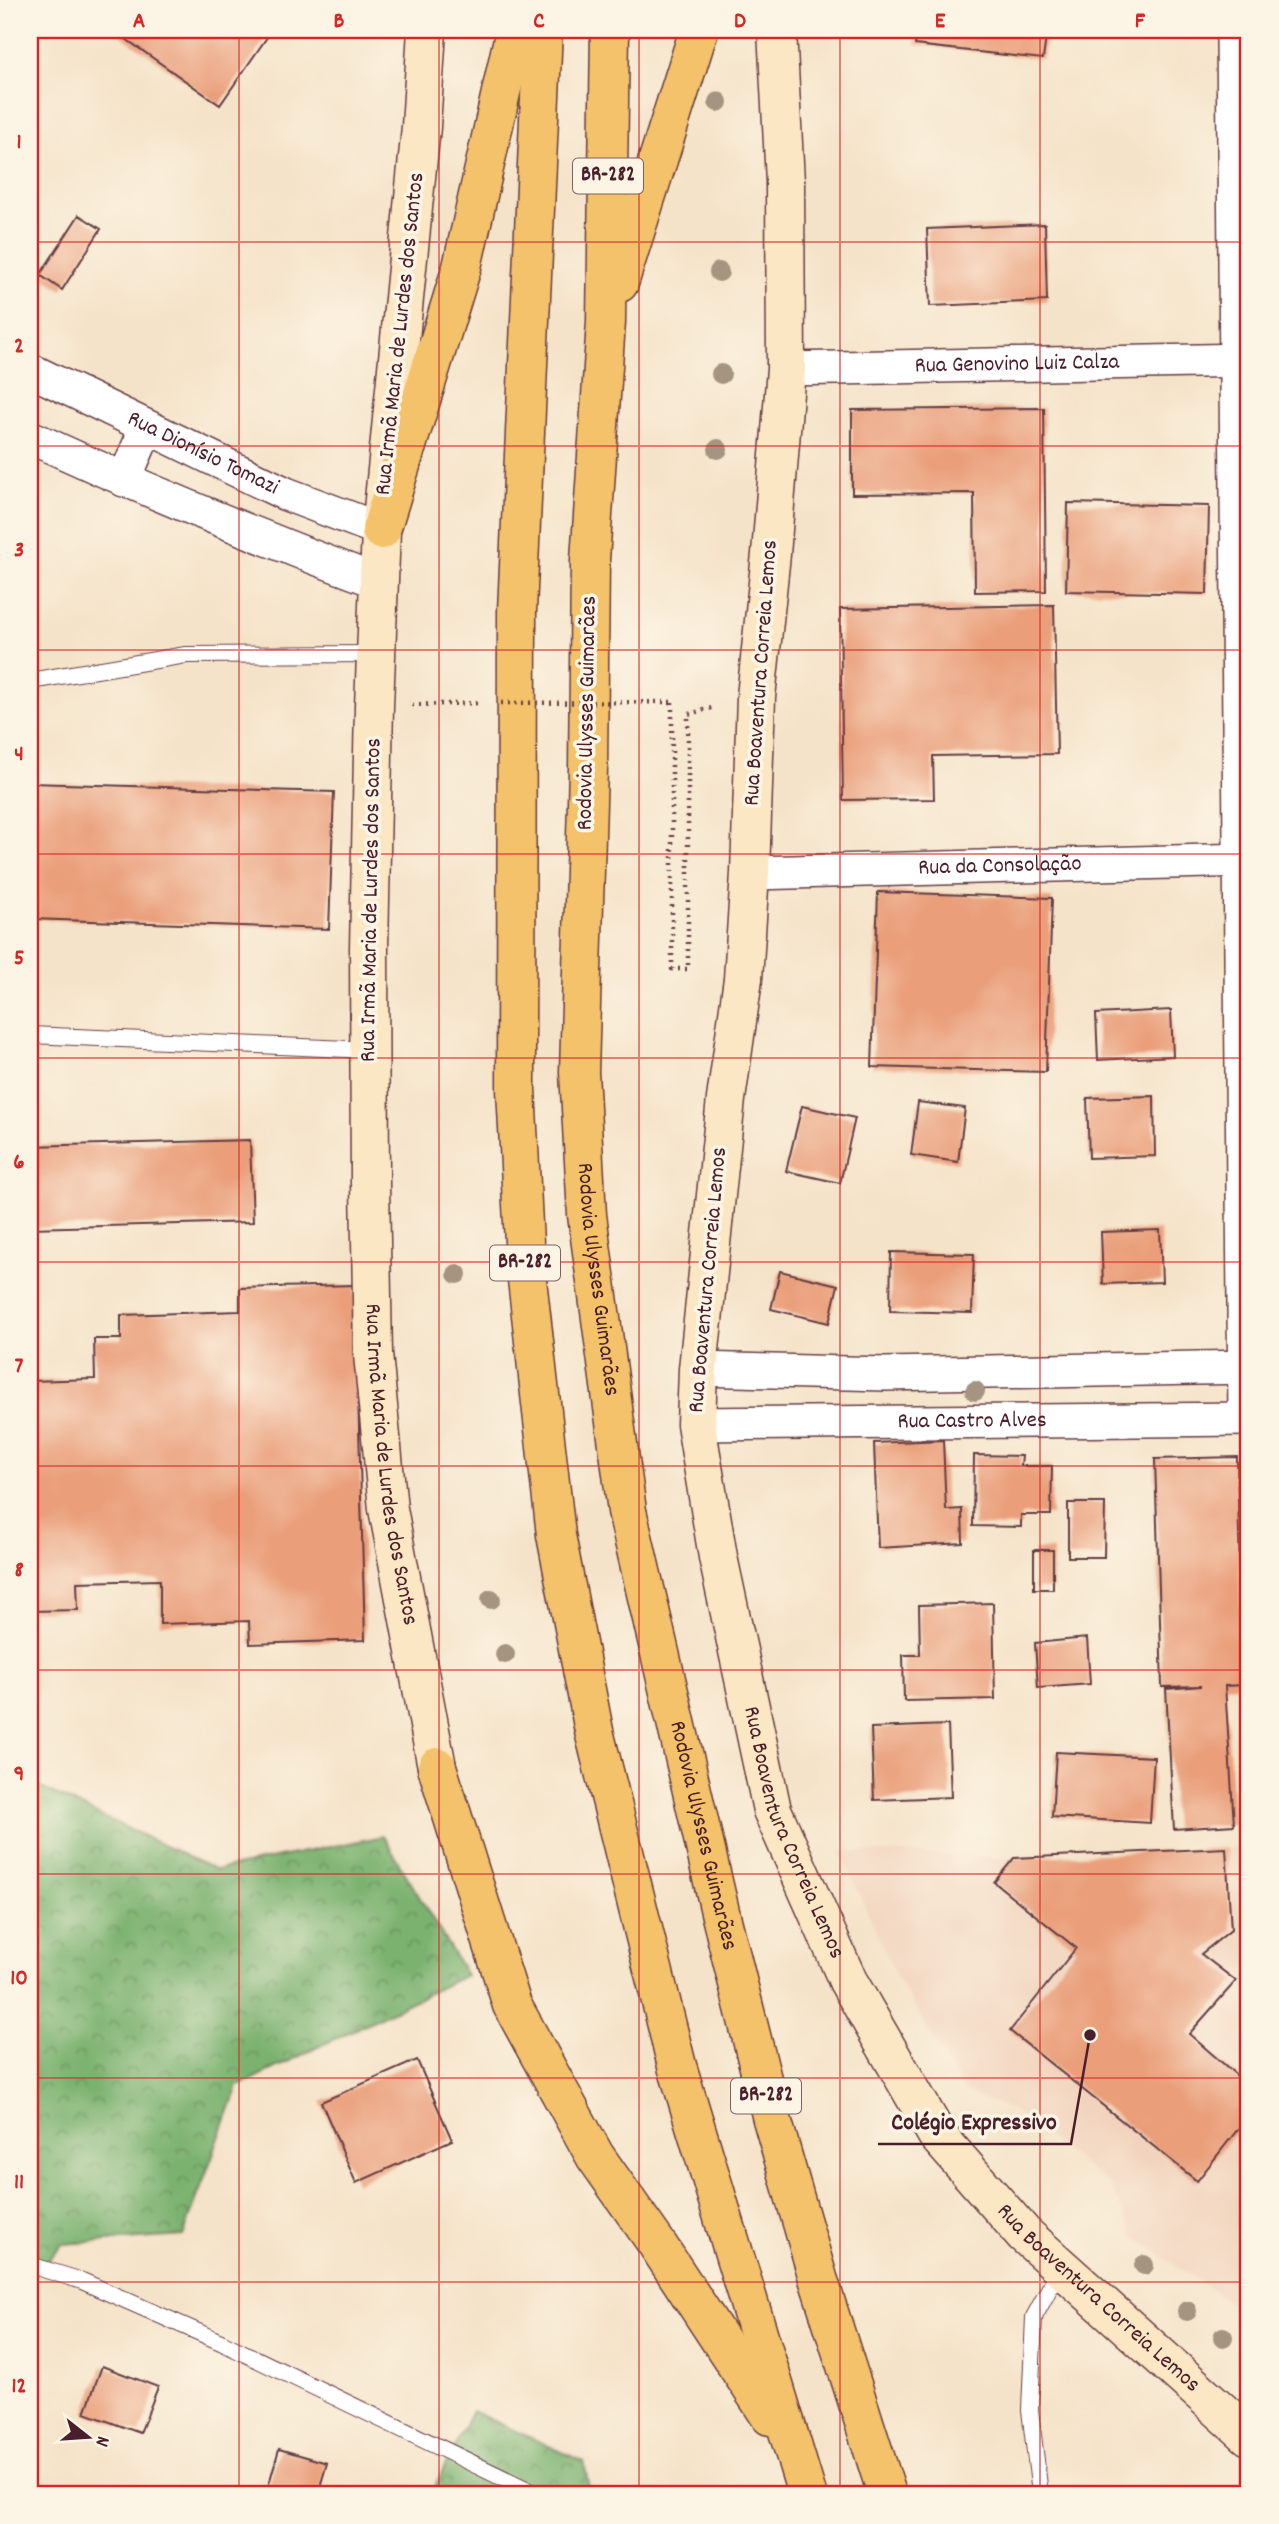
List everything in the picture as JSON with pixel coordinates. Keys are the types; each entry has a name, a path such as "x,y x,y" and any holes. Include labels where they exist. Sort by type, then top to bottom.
{"highway":[{"path":"381,530 462,267 515,30"},
{"name":"BR-282","path":"542,30 517,611 516,1089 525,1262 556,1535 594,1731 677,2066 803,2479"},
{"name":"Rodovia Ulysses Guimarães","path":"610,30 606,322 590,560 588,769 579,1072 587,1215 627,1511 724,1930 772,2119 818,2278 887,2494"},
{"path":"606,322 699,30"},
{"path":"437,1767 512,2005 595,2156 741,2371 803,2479"}],"street":[{"name":"Rua Irmã Maria de Lurdes dos Santos","path":"426,30 421,127 381,530 374,706 370,1050 373,1354 390,1521 437,1767"},
{"name":"Rua Boaventura Correia Lemos","path":"777,30 785,182 786,369 756,698 743,979 726,1099 698,1369 696,1424 718,1557 772,1810 848,1982 937,2135 1024,2234 1249,2436"},
{"path":"1233,30 1242,360 1247,1419"},
{"name":"Rua Genovino Luiz Calza","path":"786,369 1242,360"},
{"name":"Rua Dionísio Tomazi","path":"30,370 286,494 381,530"},
{"path":"124,480 147,427"},
{"path":"30,437 270,542 379,582"},
{"name":"Rua da Consolação","path":"750,873 1244,860"},
{"path":"698,1369 885,1374 1246,1367"},
{"path":"1045,1370 1048,1421"},
{"path":"885,1374 890,1423"},
{"name":"Rua Castro Alves","path":"696,1424 1247,1419"}],"lane":[{"path":"30,681 186,655 377,654"},
{"path":"30,1035 370,1050"},
{"path":"30,2265 82,2281 223,2343 536,2494"},
{"path":"1040,2494 1030,2410 1034,2317 1061,2267"}],"path":[{"path":"501,703 672,702 672,969 688,969 688,715"},
{"path":"374,706 481,704"}],"shaded area":[{"path":"1249,1847 1249,2316 1134,2236 1111,2186 1013,2110 965,2092 897,1978 840,1851 1014,1858"}],"green space":[{"path":"30,1773 39,1787 216,1870 383,1836 466,1975 238,2086 183,2236 62,2244 30,2280"},
{"path":"472,2411 584,2462 590,2494 431,2494"}],"building":[{"path":"113,30 272,30 220,105"},
{"path":"917,30 1047,30 1043,59 915,45"},
{"path":"79,215 101,229 62,290 40,275"},
{"path":"1045,224 1047,301 930,306 927,229"},
{"path":"1044,408 1046,591 975,592 974,493 852,494 852,410"},
{"path":"1068,503 1209,506 1207,594 1066,591"},
{"path":"1054,605 1057,754 933,756 934,799 843,800 840,609"},
{"path":"30,783 334,792 329,929 30,919"},
{"path":"878,892 1052,898 1046,1072 872,1067"},
{"path":"1171,1010 1173,1056 1098,1060 1096,1014"},
{"path":"1154,1096 1155,1156 1089,1158 1087,1098"},
{"path":"918,1102 965,1108 958,1162 911,1155"},
{"path":"802,1106 855,1118 840,1183 786,1171"},
{"path":"250,1140 253,1222 30,1228 30,1146"},
{"path":"1160,1230 1162,1282 1103,1284 1101,1232"},
{"path":"891,1252 974,1254 972,1313 890,1311"},
{"path":"780,1271 838,1285 829,1323 771,1309"},
{"path":"355,1285 365,1640 250,1644 249,1621 160,1624 160,1580 77,1582 78,1610 30,1611 30,1381 95,1379 94,1339 121,1339 121,1315 240,1311 240,1288"},
{"path":"943,1440 946,1510 962,1509 963,1543 878,1548 874,1443"},
{"path":"974,1455 1022,1456 1021,1466 1052,1466 1051,1515 1021,1515 1021,1527 973,1526"},
{"path":"1237,1457 1243,1685 1225,1686 1234,1825 1174,1829 1166,1689 1201,1686 1162,1687 1155,1459"},
{"path":"1068,1503 1105,1503 1104,1557 1068,1557"},
{"path":"1034,1550 1053,1550 1053,1589 1034,1589"},
{"path":"993,1603 995,1699 904,1701 903,1655 920,1655 919,1605"},
{"path":"1087,1638 1090,1684 1038,1688 1035,1643"},
{"path":"948,1725 951,1797 874,1800 871,1728"},
{"path":"1056,1752 1154,1757 1150,1823 1052,1817"},
{"path":"1226,1848 1231,1930 1201,1954 1236,1981 1189,2034 1249,2086 1249,2115 1197,2181 1010,2031 1076,1948 994,1882 1014,1858"},
{"path":"417,2060 452,2140 356,2183 321,2102"},
{"path":"102,2366 158,2387 140,2433 85,2413"},
{"path":"279,2449 327,2463 318,2494 266,2494"}],"place":[{"name":"Colégio Expressivo","path":"1090,2035"}]}
